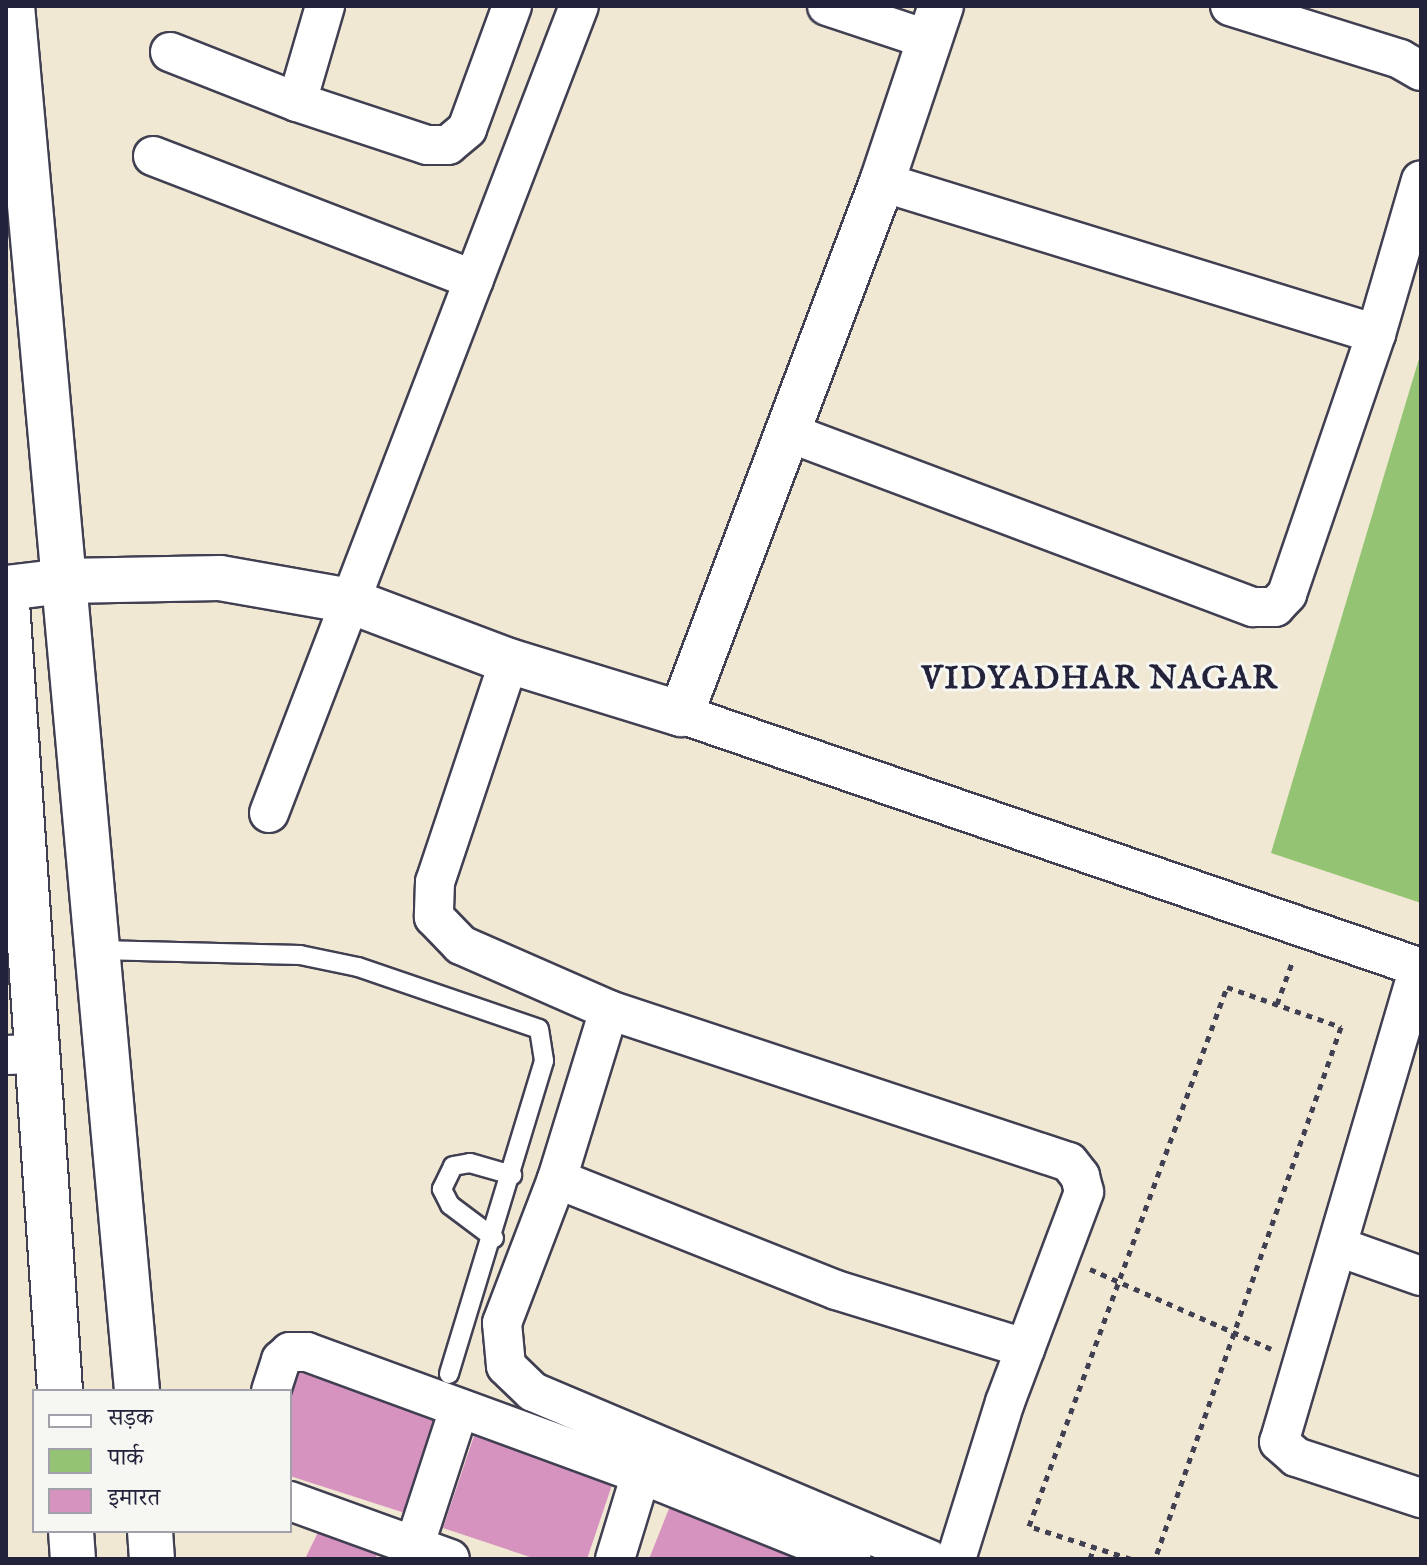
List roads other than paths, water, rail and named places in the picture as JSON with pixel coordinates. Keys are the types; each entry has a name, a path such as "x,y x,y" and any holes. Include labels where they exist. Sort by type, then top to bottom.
{"street":[{"path":"12,6 137,1389"},
{"path":"297,102 325,6"},
{"path":"170,52 297,102 427,145 448,145 467,129 512,6"},
{"path":"269,813 579,6"},
{"path":"681,714 882,182 935,23 827,6"},
{"path":"1230,6 1400,59 1421,71"},
{"path":"153,156 474,280"},
{"path":"787,432 1253,607 1275,607 1287,594 1376,334 1421,180"},
{"path":"882,182 1376,334"},
{"path":"60,1389 21,1054 6,588 65,581 220,578 350,601 509,661 681,714 1420,968 1279,1442 1296,1457 1421,1498"},
{"path":"509,661 435,882 434,917 461,945 609,1010 1069,1162 1084,1192 1025,1348 956,1559"},
{"path":"609,1010 557,1179 502,1323 506,1366 533,1392 857,1550"},
{"path":"557,1179 836,1290 1025,1348"},
{"path":"1339,1247 1421,1276"},
{"path":"272,1389 281,1360 290,1352 307,1352 454,1391 641,1474 857,1550 929,1559"},
{"path":"412,1553 454,1391"},
{"path":"615,1559 641,1474"},
{"path":"292,1502 412,1553 450,1559"},
{"path":"71,1533 73,1559"},
{"path":"150,1533 152,1559"}],"lane":[{"path":"98,950 300,955 358,967 539,1029 544,1061 454,1391"},
{"path":"494,1238 450,1205 442,1189 453,1166 470,1163 512,1175"}],"district":[{"name":"VIDYADHAR NAGAR","path":"1100,680"}]}
